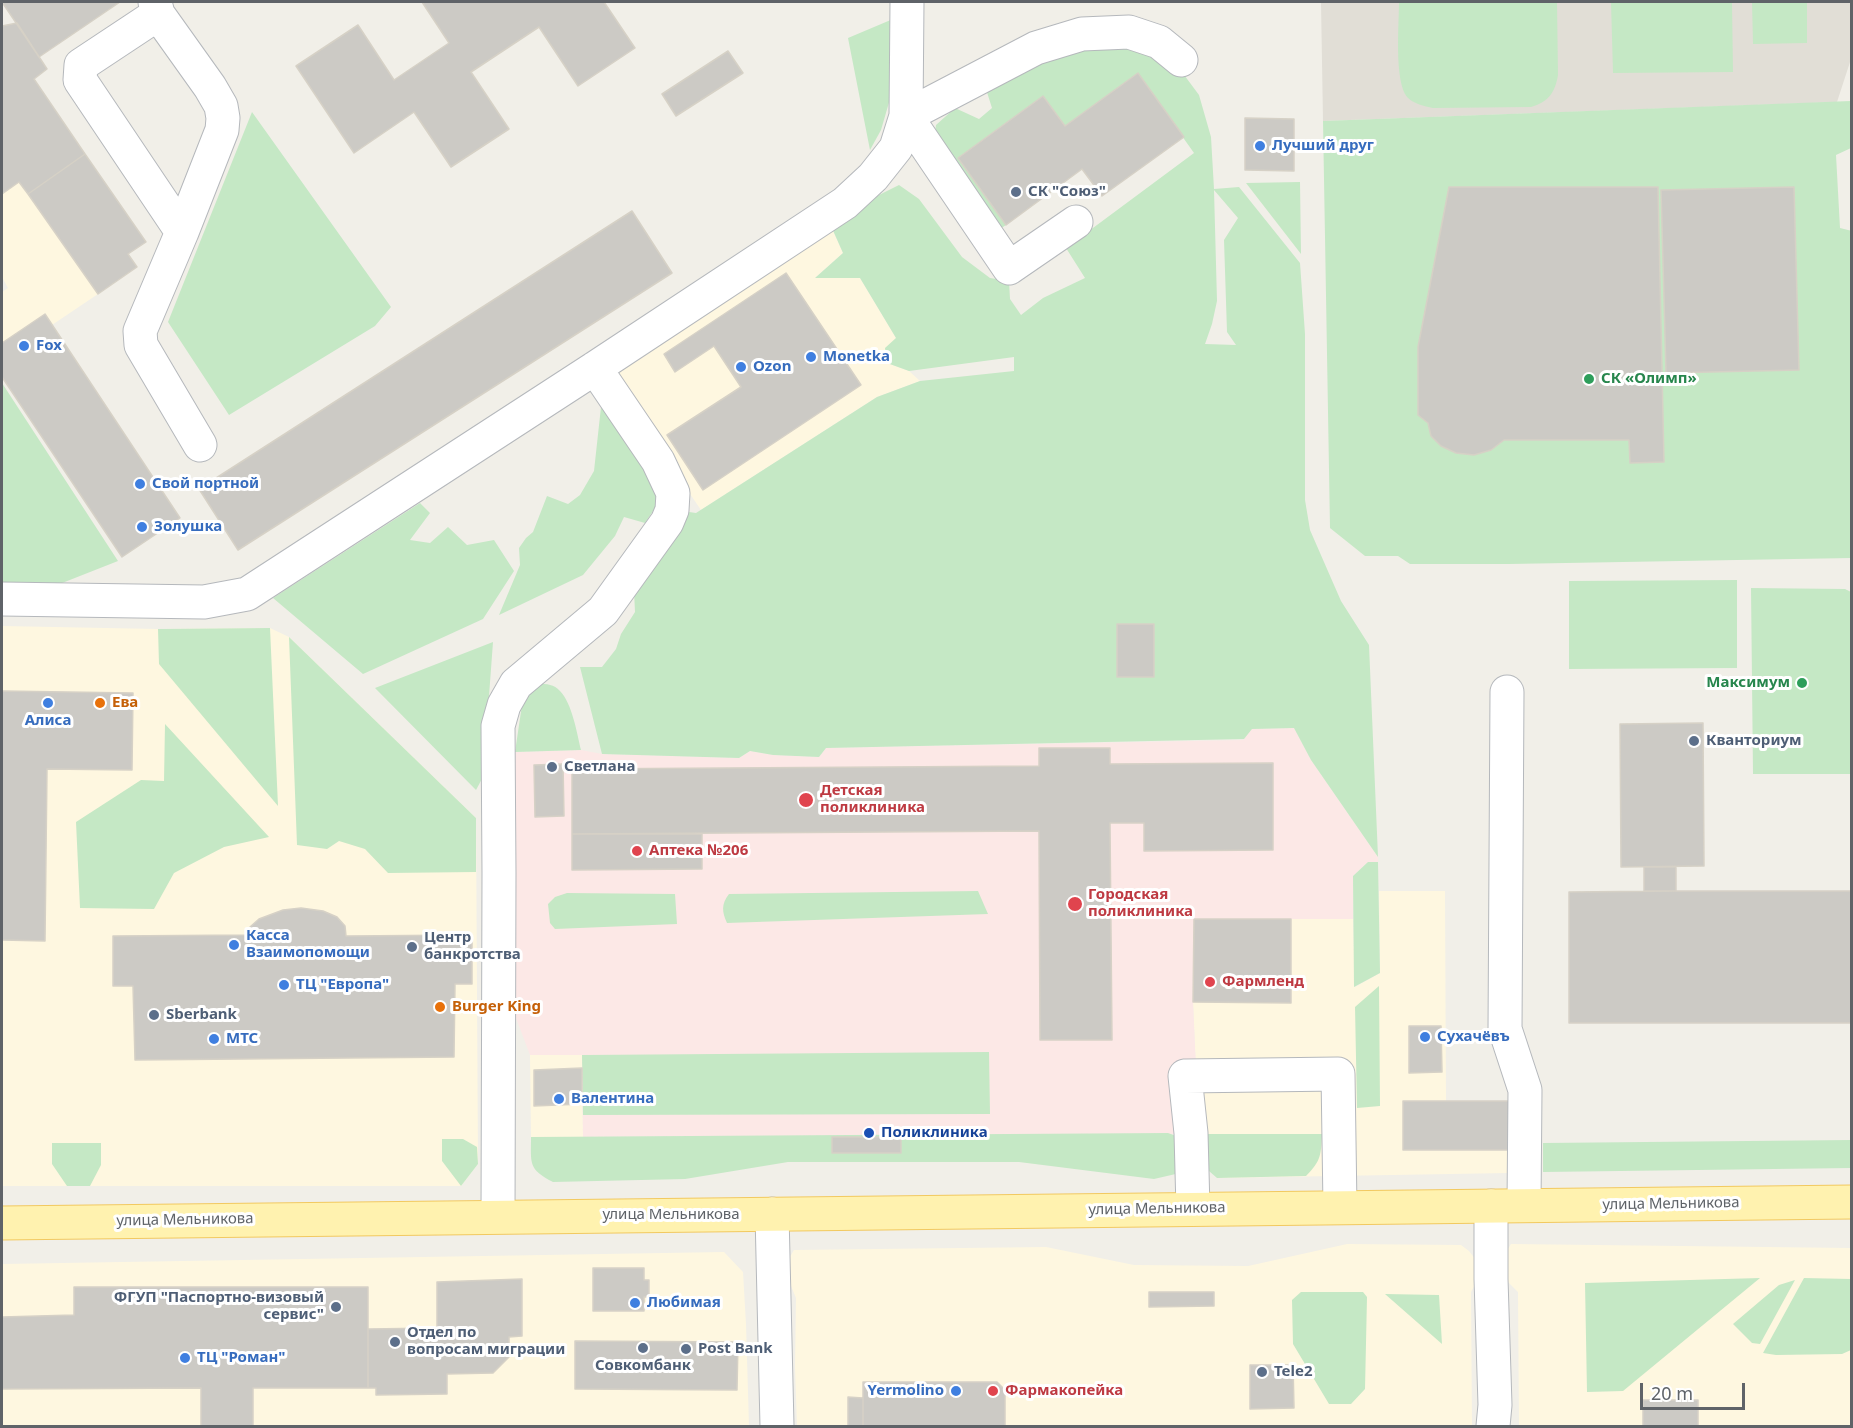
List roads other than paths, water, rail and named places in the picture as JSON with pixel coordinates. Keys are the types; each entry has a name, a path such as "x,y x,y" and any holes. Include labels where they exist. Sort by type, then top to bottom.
{"main road":[{"name":"улица Мельникова","path":"2,1223 1851,1202"}],"street":[{"path":"2,599 204,602 247,594 595,368 845,203 873,177 896,148 906,116 907,2"},
{"path":"182,232 80,80 81,65 157,8 218,82 223,118 222,130 182,232 140,331 141,345 200,445"},
{"path":"906,116 1036,48 1082,34 1129,32 1159,42 1181,60"},
{"path":"906,116 1009,268 1076,222"},
{"path":"498,1216 487,889 498,726 504,705 516,684 603,611 667,522 672,510 673,493 658,461 595,368"},
{"path":"1507,692 1505,1029 1525,1090 1524,1205"},
{"path":"1193,1209 1191,1133 1185,1076 1338,1074 1340,1207"},
{"path":"1491,1206 1495,1405 1493,1426"},
{"path":"772,1214 777,1426"}],"place":[{"name":"Лучший друг","path":"1260,146"},
{"name":"СК \"Союз\"","path":"1016,192"},
{"name":"Fox","path":"24,346"},
{"name":"Monetka","path":"811,357"},
{"name":"Ozon","path":"741,367"},
{"name":"СК «Олимп»","path":"1589,379"},
{"name":"Свой портной","path":"140,484"},
{"name":"Золушка","path":"142,527"},
{"name":"Максимум","path":"1802,683"},
{"name":"Алиса","path":"48,703"},
{"name":"Ева","path":"100,703"},
{"name":"Кванториум","path":"1694,741"},
{"name":"Светлана","path":"552,767"},
{"name":"Детская поликлиника","path":"806,800"},
{"name":"Аптека №206","path":"637,851"},
{"name":"Городская поликлиника","path":"1075,904"},
{"name":"Касса Взаимопомощи","path":"234,945"},
{"name":"Центр банкротства","path":"412,947"},
{"name":"Фармленд","path":"1210,982"},
{"name":"ТЦ \"Европа\"","path":"284,985"},
{"name":"Burger King","path":"440,1007"},
{"name":"Sberbank","path":"154,1015"},
{"name":"Сухачёвъ","path":"1425,1037"},
{"name":"МТС","path":"214,1039"},
{"name":"Валентина","path":"559,1099"},
{"name":"Поликлиника","path":"869,1133"},
{"name":"Любимая","path":"635,1303"},
{"name":"ФГУП \"Паспортно-визовый сервис\"","path":"336,1307"},
{"name":"Отдел по вопросам миграции","path":"395,1342"},
{"name":"Совкомбанк","path":"643,1348"},
{"name":"Post Bank","path":"686,1349"},
{"name":"ТЦ \"Роман\"","path":"185,1358"},
{"name":"Tele2","path":"1262,1372"},
{"name":"Yermolino","path":"956,1391"},
{"name":"Фармакопейка","path":"993,1391"}]}
